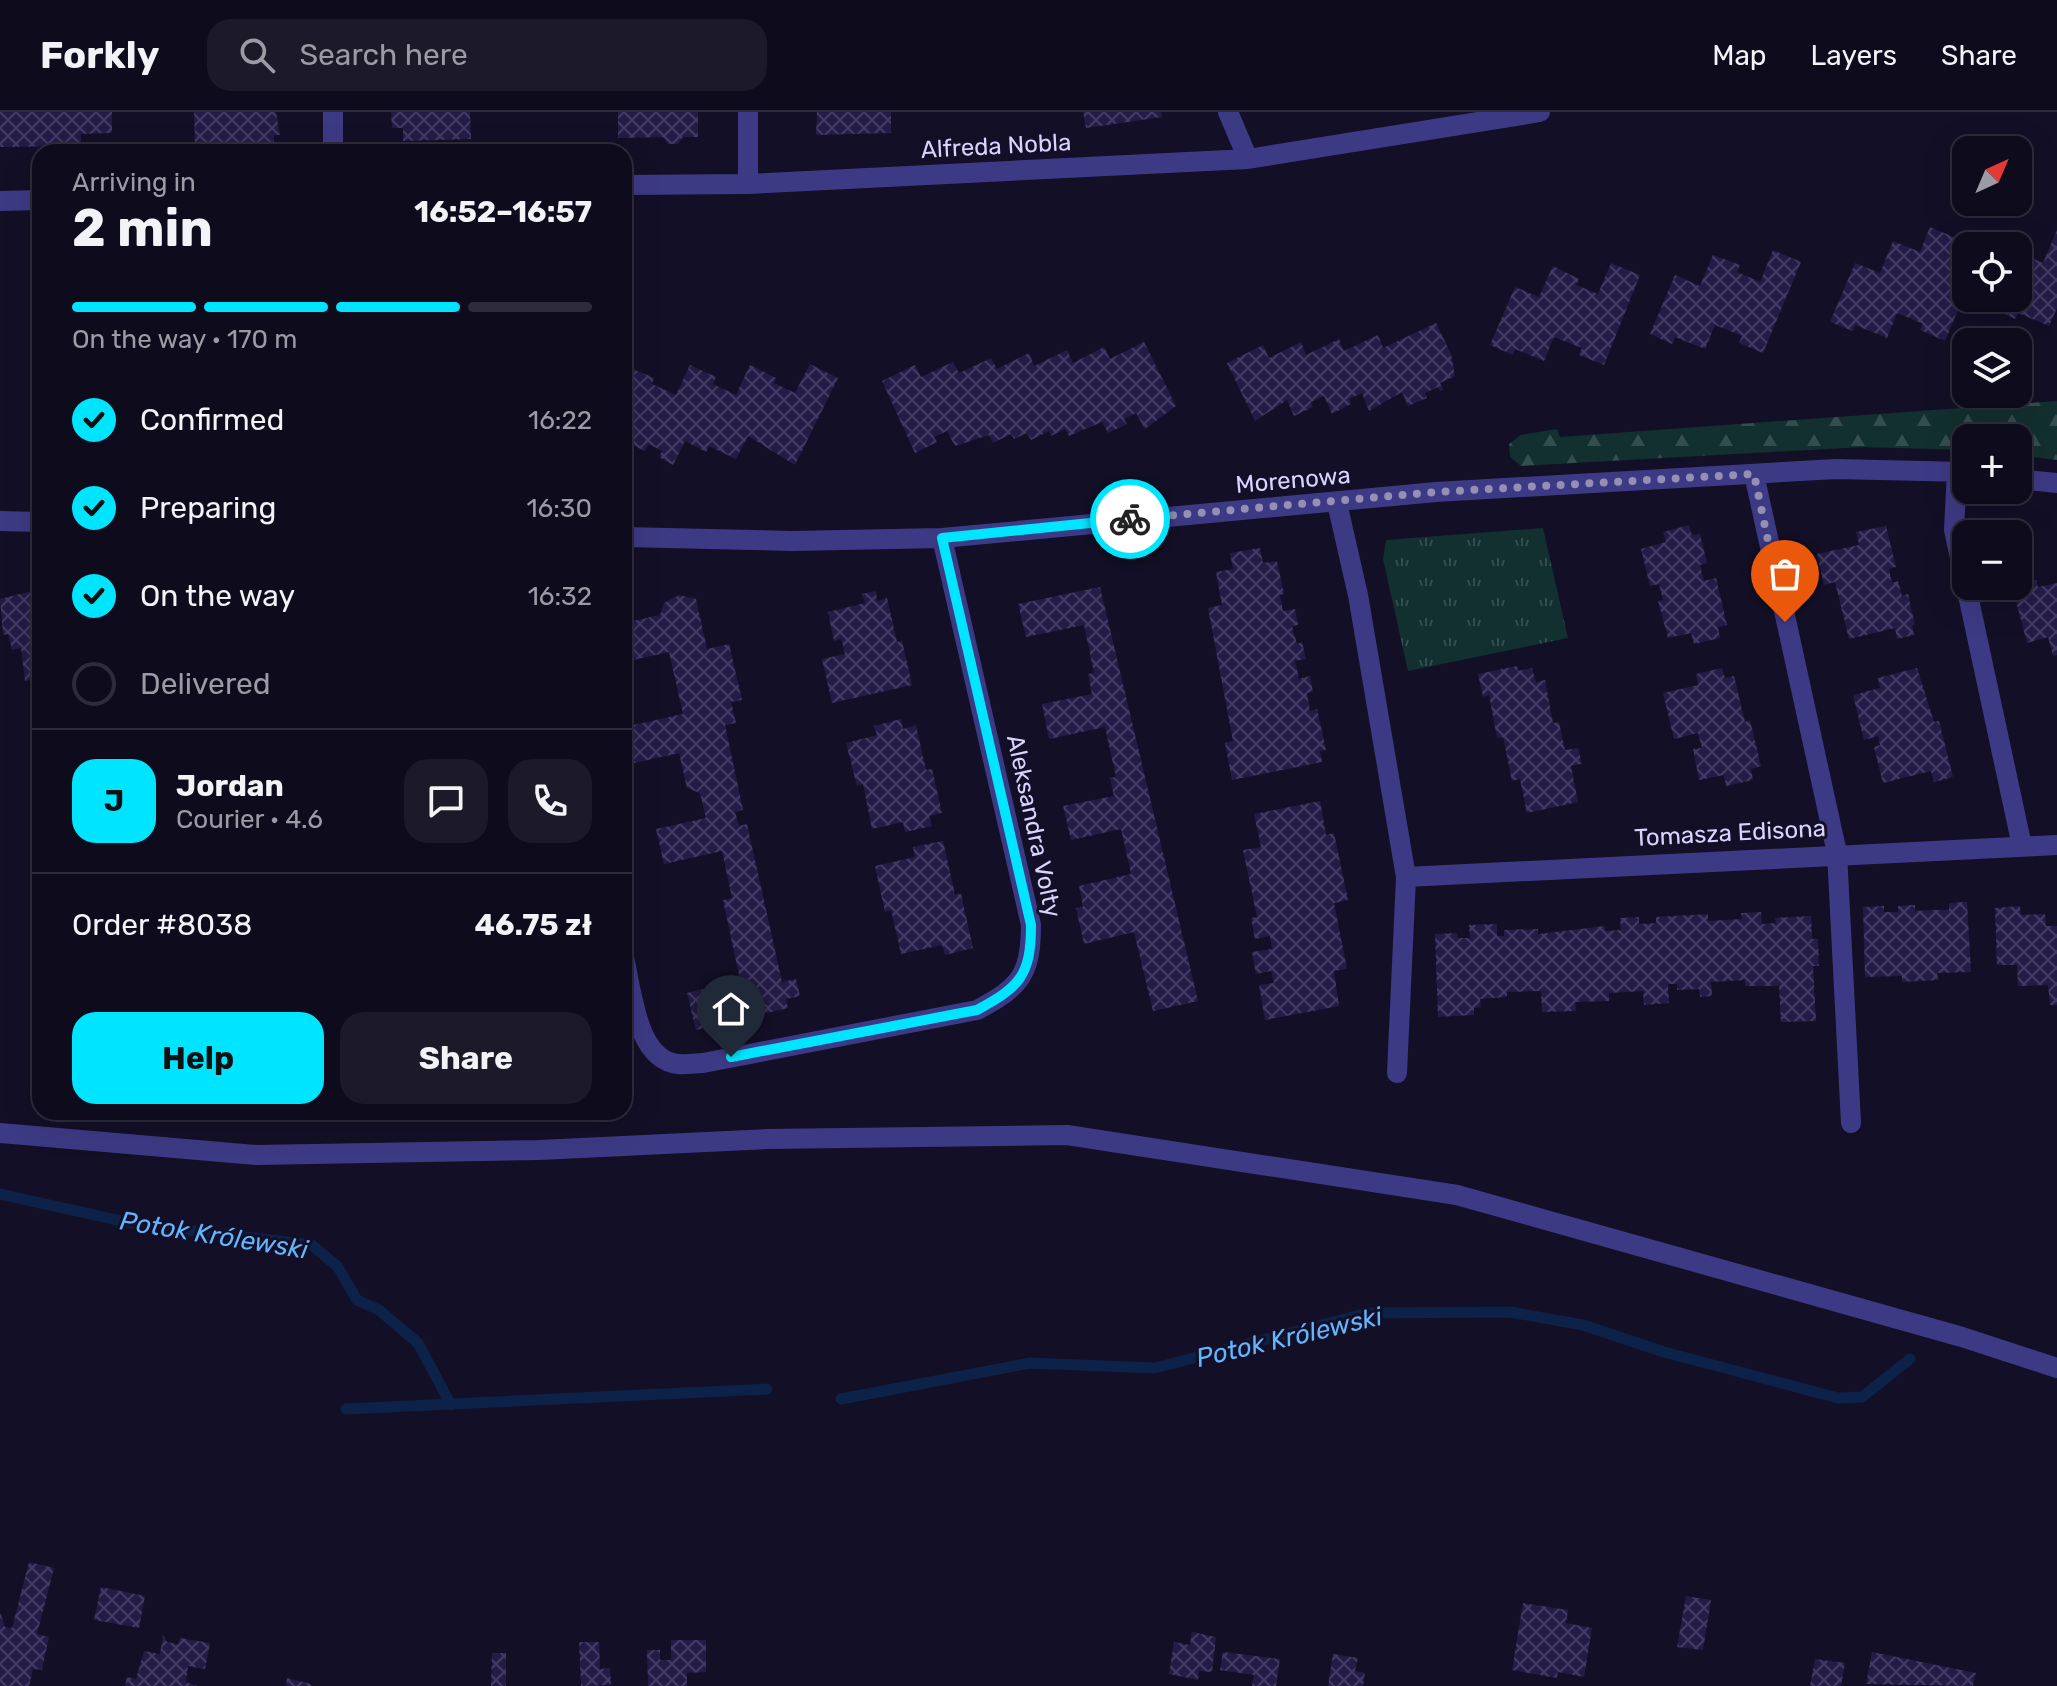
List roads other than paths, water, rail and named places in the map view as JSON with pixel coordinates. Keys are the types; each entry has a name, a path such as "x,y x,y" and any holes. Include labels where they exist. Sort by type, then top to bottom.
{"street":[{"path":"333,112 333,144"},
{"path":"748,112 748,184"},
{"path":"1228,112 1248,159"},
{"name":"Alfreda Nobla","path":"632,185 748,184 1248,159 1540,112"},
{"path":"0,201 32,200"},
{"name":"Morenowa","path":"632,537 792,541 942,538 1436,492 1836,469 1952,472"},
{"path":"1754,474 1837,853 1851,1123"},
{"path":"2032,480 2057,483"},
{"path":"1337,503 1358,595 1406,877 1397,1073"},
{"path":"1958,504 1954,530 2022,846"},
{"path":"0,521 32,522"},
{"name":"Aleksandra Volty","path":"632,986 649,1045 661,1058 677,1065 703,1063 977,1010 1006,994 1025,974 1031,952 1031,925 942,538"},
{"name":"Tomasza Edisona","path":"1406,877 1837,853 2057,845"},
{"path":"0,1133 243,1155 539,1150 768,1139 1067,1135 1457,1195 1946,1333 2057,1368"}],"waterway":[{"name":"Potok Królewski","path":"0,1194 131,1223 312,1245 338,1267 357,1300 379,1310 418,1343 451,1405"},
{"name":"Potok Królewski","path":"841,1399 1030,1363 1155,1368 1368,1313 1510,1312 1583,1325 1664,1352 1838,1398 1862,1397 1910,1359"},
{"name":"Potok Królewski","path":"346,1409 767,1389"}]}
